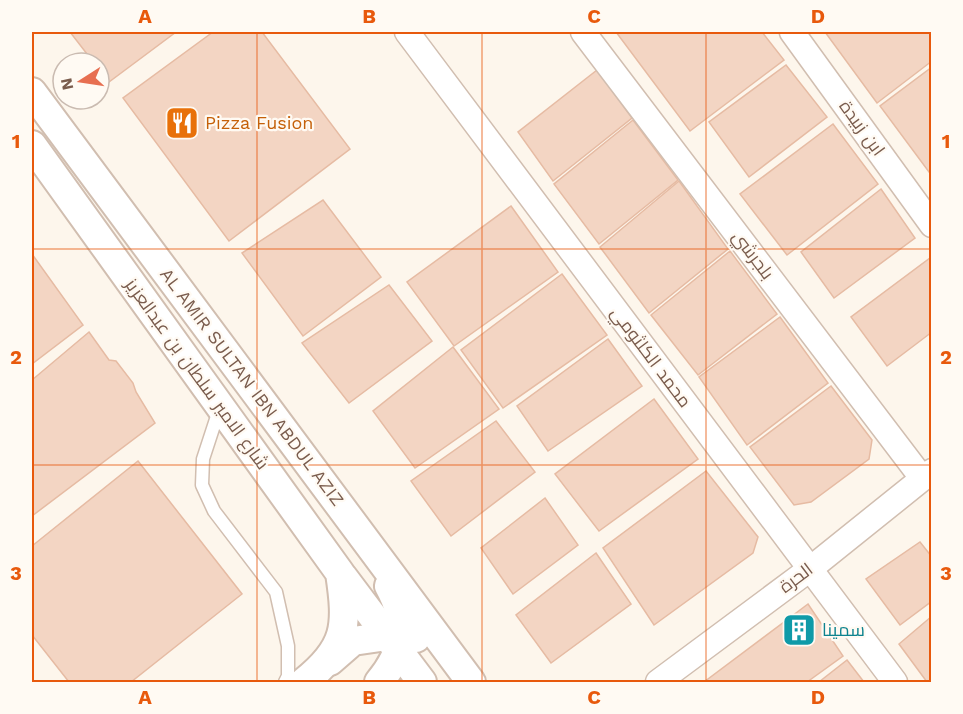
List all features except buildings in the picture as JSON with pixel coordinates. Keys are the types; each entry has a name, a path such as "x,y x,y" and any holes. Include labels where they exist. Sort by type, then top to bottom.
{"street":[{"name":"محمد الكلثومي","path":"407,32 895,682"},
{"name":"بلجرشي","path":"584,32 927,474"},
{"name":"ابن زبيدة","path":"792,32 932,225"},
{"name":"AL AMIR SULTAN IBN ABDUL AZIZ","path":"32,92 471,682"},
{"name":"شارع الامير سلطان بن عبدالعزيز","path":"32,145 340,573 346,611 344,630 327,663"},
{"name":"الحرة","path":"658,682 810,568 927,474"},
{"path":"355,524 395,597 401,618 395,641 378,682"},
{"path":"340,573 395,641 422,682"},
{"path":"304,682 353,641 434,642 454,659"},
{"path":"327,663 350,655 366,655 376,668 373,682"}],"lane":[{"path":"220,406 208,436 203,459 202,485 214,511 276,592 288,646 288,676 285,682"}],"place":[{"name":"Pizza Fusion","path":"182,123"},
{"name":"سمينا","path":"799,630"}]}
